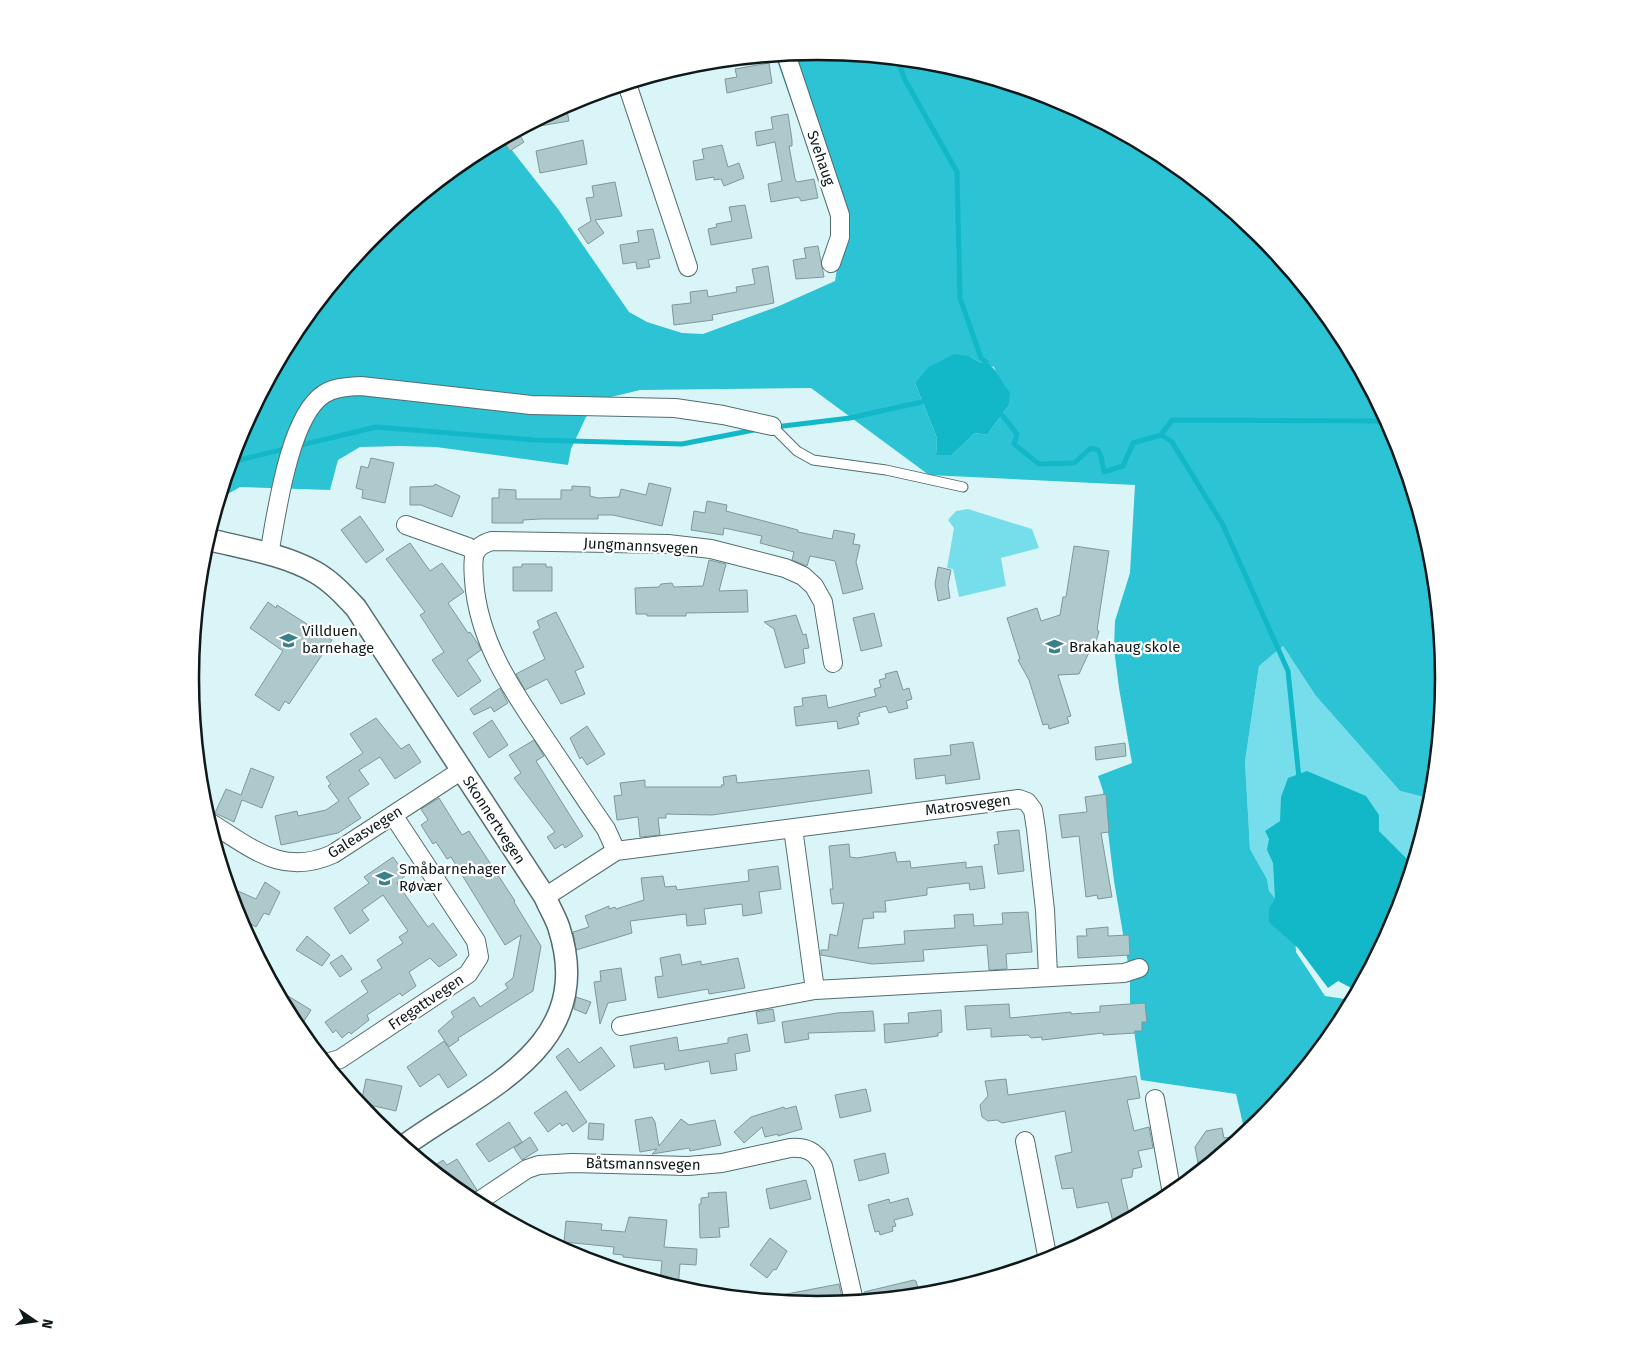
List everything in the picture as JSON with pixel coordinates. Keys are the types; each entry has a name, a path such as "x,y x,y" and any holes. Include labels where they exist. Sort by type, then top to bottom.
{"street":[{"name":"Svehaug","path":"788,61 840,215 840,237 831,263"},
{"path":"629,90 688,266"},
{"path":"269,555 293,443 305,412 323,395 339,388 360,386 531,405 675,408 716,413 772,426"},
{"path":"406,525 468,547 475,552 473,567 476,602 485,635 506,680 606,829 616,851"},
{"name":"Skonnertvegen","path":"215,541 269,555 315,572 338,589 356,608 545,897 559,928 566,981 560,1008 550,1032 534,1054 501,1082 409,1142"},
{"name":"Jungmannsvegen","path":"475,552 479,546 492,541 668,544 711,549 785,568 803,576 814,586 824,602 833,663"},
{"name":"Galeasvegen","path":"218,827 258,852 281,861 314,862 333,854 462,770"},
{"name":"Matrosvegen","path":"545,897 616,851 1011,798 1027,802 1033,810 1045,910 1048,975"},
{"name":"Fregattvegen","path":"333,1061 340,1059 468,974 479,957 476,941 393,816"},
{"path":"793,828 815,990"},
{"path":"621,1026 815,990 1048,975 1124,973 1139,968"},
{"path":"1155,1099 1170,1185"},
{"path":"1024,1141 1046,1252"},
{"name":"Båtsmannsvegen","path":"484,1198 527,1169 538,1165 572,1163 710,1165 801,1147 818,1157 822,1166 853,1295"}],"lane":[{"path":"772,426 797,451 813,460 886,470 963,487"}],"shaded area":[{"path":"777,61 857,61 898,65 977,81 1016,93 1053,107 1126,143 1160,164 1224,213 1282,271 1331,335 1352,369 1388,442 1414,518 1430,597 1434,638 1434,718 1430,759 1423,797 1400,791 1316,696 1283,646 1259,666 1245,762 1250,849 1267,879 1269,891 1294,920 1296,952 1325,996 1345,999 1307,1054 1282,1085 1243,1125 1236,1094 1141,1080 1130,1002 1130,975 1114,881 1103,791 1098,776 1132,763 1114,649 1115,621 1130,573 1135,485 929,475 811,388 640,390 607,398 586,417 571,449 568,465 436,447 360,447 338,460 330,490 240,487 227,494 246,442 263,405 303,335 327,302 352,271 410,213 474,164 507,144 558,209 629,312 647,322 682,333 703,334 779,306 835,281 841,245 810,144 794,109","holes":["969,356 981,363 994,367 1009,405 987,435 975,433 952,455 936,455 937,438 915,383"]},
{"path":"954,354 969,356 981,363 986,362 990,365 1010,392 1009,405 987,435 975,433 952,455 936,455 937,438 915,383 929,367"},
{"path":"968,509 1032,529 1039,548 1001,558 1006,586 959,597 953,569 947,568 954,528 948,520 956,511"},
{"path":"1283,646 1316,696 1400,791 1423,797 1414,838 1398,886 1294,920 1269,891 1267,879 1250,849 1245,762 1259,666"},
{"path":"1307,771 1366,796 1379,815 1379,831 1407,859 1388,914 1351,988 1338,981 1328,988 1298,948 1269,922 1269,909 1275,899 1273,863 1267,850 1269,839 1265,831 1280,821 1281,797 1288,778"}],"building":[{"path":"769,63 772,83 727,93 725,79 737,77 735,69"},
{"path":"568,113 569,121 540,126"},
{"path":"788,114 792,140 792,146 789,146 795,179 797,182 814,179 818,198 801,201 799,197 771,202 768,184 782,181 775,142 757,146 755,132 773,129 771,117"},
{"path":"520,136 524,142 510,151 506,144"},
{"path":"583,140 587,164 540,173 536,151"},
{"path":"722,145 728,167 739,163 744,178 724,186 721,179 714,180 714,177 696,180 693,161 704,159 702,149"},
{"path":"615,182 622,216 595,220 604,233 588,244 578,229 591,221 586,198 594,197 592,186"},
{"path":"745,205 752,238 711,245 708,229 717,227 716,224 732,221 729,207"},
{"path":"653,229 660,258 648,260 650,267 637,269 636,262 623,264 620,245 639,242 637,231"},
{"path":"818,246 824,277 796,279 793,260 806,258 804,248"},
{"path":"768,266 774,303 712,315 713,320 674,325 672,305 691,303 690,292 707,290 708,297 737,292 736,287 755,284 752,269"},
{"path":"371,458 394,463 385,503 362,498 363,490 356,488 361,466 368,468"},
{"path":"649,483 671,488 662,526 613,515 598,515 598,519 540,519 523,520 523,523 492,523 492,498 499,498 499,489 516,490 516,499 561,499 561,490 572,490 572,486 590,487 590,496 598,498 619,497 621,489 646,495"},
{"path":"435,484 460,496 452,517 421,505 410,505 410,487 434,486"},
{"path":"707,501 727,505 726,511 798,530 798,532 832,539 834,530 855,534 853,544 860,545 856,562 863,589 843,594 835,561 810,556 807,566 792,560 794,552 760,543 762,536 724,528 723,535 691,530 694,511 705,513"},
{"path":"360,516 384,550 366,563 341,530"},
{"path":"410,543 430,571 442,563 464,592 448,603 481,650 467,660 481,681 458,697 432,660 444,652 420,615 425,612 386,559"},
{"path":"1074,546 1109,551 1097,630 1099,631 1094,649 1091,648 1079,674 1058,675 1071,716 1067,717 1069,723 1049,729 1048,724 1043,725 1029,680 1018,660 1020,659 1007,618 1037,608 1041,621 1060,615 1063,597 1066,597"},
{"path":"709,560 726,564 719,591 747,590 748,612 686,613 686,616 647,616 647,614 636,614 635,588 659,587 661,584 672,583 674,587 703,586"},
{"path":"522,564 546,564 546,567 552,567 552,591 513,591 513,567 522,567"},
{"path":"938,567 951,570 948,585 950,598 938,601 935,584"},
{"path":"268,602 276,608 277,605 332,640 289,704 285,701 279,711 255,695 283,651 250,628"},
{"path":"556,612 584,667 575,671 585,694 561,704 547,679 525,690 516,674 545,659 533,632 540,628 537,621"},
{"path":"874,613 882,646 861,651 853,618"},
{"path":"796,615 803,635 806,634 809,648 803,649 805,663 785,668 774,629 764,622"},
{"path":"897,671 903,690 909,688 912,699 906,701 908,708 889,713 886,706 859,713 860,716 857,717 859,724 838,729 837,721 796,726 794,707 803,706 802,698 826,695 828,708 876,696 874,689 881,687 879,680 886,678 885,674"},
{"path":"500,688 508,703 494,712 491,707 474,715 470,709"},
{"path":"376,718 401,749 409,744 421,762 395,779 380,757 359,770 369,784 348,798 361,818 338,833 281,845 275,816 297,811 298,816 326,810 339,801 328,786 331,784 326,777 363,753 350,734"},
{"path":"492,720 508,745 489,758 473,733"},
{"path":"587,726 605,754 587,765 582,757 580,759 570,738"},
{"path":"534,740 544,756 536,761 583,836 565,848 563,844 555,849 547,837 555,832 514,778 521,773 509,755"},
{"path":"973,742 980,779 946,784 945,775 916,779 914,759 951,755 950,745"},
{"path":"1125,743 1126,756 1096,760 1095,747"},
{"path":"251,768 274,777 262,808 242,800 234,822 215,813 226,789 241,795"},
{"path":"869,770 872,793 712,815 666,814 666,818 658,818 660,835 651,836 640,837 638,817 617,820 614,796 622,795 620,783 645,780 645,787 722,787 721,785 724,785 723,777 736,775 737,783"},
{"path":"1106,794 1109,832 1101,833 1112,897 1098,899 1097,895 1086,897 1079,836 1062,838 1059,815 1087,812 1085,797"},
{"path":"439,798 462,835 469,831 515,901 541,946 533,991 458,1038 459,1040 449,1047 438,1031 454,1017 451,1012 474,997 480,1007 508,988 505,984 513,978 521,935 505,945 451,857 447,859 436,842 433,844 421,825 428,820 421,809"},
{"path":"1019,830 1024,871 998,874 994,845 999,844 997,832"},
{"path":"849,844 850,857 857,858 895,852 897,862 910,861 911,868 966,862 966,868 982,866 985,888 970,890 969,883 927,888 927,895 885,901 886,912 873,912 874,918 863,919 858,948 905,944 904,931 955,928 954,915 973,914 974,926 1003,924 1002,913 1028,912 1032,952 1006,954 1007,969 989,970 987,945 923,950 924,961 872,964 821,955 821,950 828,950 830,934 837,936 844,903 832,904 830,889 833,889 829,846"},
{"path":"393,857 406,875 397,883 428,927 433,923 457,955 439,967 430,958 409,972 416,986 402,996 400,993 367,1015 369,1020 351,1034 349,1032 342,1038 336,1030 333,1033 325,1022 368,992 361,981 382,968 377,960 403,943 399,937 408,931 383,895 362,910 369,920 350,934 334,908 369,883 364,877"},
{"path":"778,866 781,889 759,892 762,913 743,916 742,904 704,909 706,924 687,926 686,914 630,921 632,933 576,950 573,932 589,927 585,916 609,906 609,909 615,907 616,909 644,900 641,878 663,876 665,887 676,886 677,890 749,881 748,870"},
{"path":"265,882 280,892 269,915 264,913 256,927 251,924 238,892 256,899"},
{"path":"1108,927 1108,936 1129,935 1130,955 1078,958 1077,936 1087,936 1086,929"},
{"path":"307,936 330,955 322,966 296,950"},
{"path":"680,954 682,965 701,961 701,965 738,958 745,988 709,994 708,989 658,998 655,977 663,976 660,958"},
{"path":"342,955 352,969 340,977 330,963"},
{"path":"621,968 626,1000 608,1003 600,1024 594,982 601,981 600,971"},
{"path":"287,995 311,1010 304,1022"},
{"path":"576,997 591,1002 586,1014 574,1009"},
{"path":"1145,1003 1147,1022 1142,1022 1142,1031 1135,1031 1135,1033 1103,1035 1103,1033 1042,1040 1042,1037 1031,1038 1028,1035 991,1037 991,1028 967,1030 965,1006 1009,1004 1010,1018 1071,1012 1071,1014 1100,1012 1100,1006"},
{"path":"773,1009 775,1021 758,1024 756,1012"},
{"path":"941,1010 942,1032 938,1033 938,1036 885,1043 884,1024 909,1023 908,1013"},
{"path":"873,1011 875,1031 808,1033 809,1039 785,1043 782,1022 837,1013"},
{"path":"747,1034 750,1051 735,1054 737,1070 711,1074 709,1061 665,1070 664,1063 634,1068 630,1046 677,1037 679,1051 728,1043 728,1038"},
{"path":"444,1041 467,1075 448,1088 439,1074 420,1087 407,1067"},
{"path":"601,1047 615,1066 580,1091 556,1057 568,1048 579,1063"},
{"path":"1136,1076 1140,1098 1127,1100 1134,1131 1149,1127 1153,1148 1138,1151 1142,1167 1133,1169 1132,1177 1121,1179 1128,1211 1113,1220 1108,1202 1077,1208 1073,1188 1062,1189 1055,1156 1072,1152 1065,1111 1002,1123 997,1120 988,1121 982,1117 980,1105 988,1096 985,1081 1006,1079 1008,1095"},
{"path":"366,1079 402,1086 396,1111 371,1105 362,1096"},
{"path":"866,1089 871,1111 840,1118 835,1095"},
{"path":"566,1091 587,1122 573,1132 567,1123 562,1126 560,1123 548,1132 534,1113"},
{"path":"796,1106 802,1129 778,1136 778,1134 765,1137 762,1127 744,1143 734,1132 751,1117 784,1107 785,1109"},
{"path":"652,1117 655,1122 659,1146 681,1119 689,1125 715,1120 721,1145 690,1151 689,1148 652,1154 657,1149 640,1152 635,1120"},
{"path":"509,1122 522,1142 489,1162 476,1144"},
{"path":"589,1123 604,1124 603,1140 588,1139"},
{"path":"1222,1128 1224,1138 1230,1137 1198,1163 1195,1147 1206,1131"},
{"path":"530,1137 538,1150 522,1160 514,1148"},
{"path":"885,1153 889,1173 859,1181 854,1160"},
{"path":"457,1159 477,1190 474,1192 436,1164 443,1160 447,1165"},
{"path":"806,1180 811,1199 770,1209 766,1189"},
{"path":"726,1192 729,1227 719,1228 720,1237 700,1238 699,1204 701,1204 701,1198 709,1197 708,1193"},
{"path":"908,1198 913,1215 894,1220 896,1226 892,1227 893,1231 880,1235 879,1231 875,1232 868,1205 889,1199 890,1203"},
{"path":"629,1217 667,1220 664,1247 697,1249 696,1265 680,1264 679,1280 661,1276 662,1261 623,1257 623,1255 613,1254 614,1247 564,1241 566,1221 602,1224 601,1230 625,1232"},
{"path":"770,1238 787,1251 776,1270 774,1269 767,1278 750,1265"},
{"path":"914,1280 918,1288 865,1294 864,1292"},
{"path":"839,1284 842,1295 817,1296 781,1295"}],"waterway":[{"path":"899,65 905,80 957,172 960,298 981,358 986,362"},
{"path":"775,427 850,418 922,402"},
{"path":"1003,416 1017,434 1014,444 1039,464 1074,463 1091,448 1098,450 1104,472 1123,466 1133,443 1161,435 1172,442 1223,525 1288,671 1299,778"},
{"path":"1161,435 1172,420 1378,421"},
{"path":"297,446 376,427 535,440 682,444 759,429"},
{"path":"239,460 289,448"}],"place":[{"name":"Villduen barnehage","path":"288,640"},
{"name":"Brakahaug skole","path":"1055,647"},
{"name":"Småbarnehager Røvær","path":"385,878"}]}
